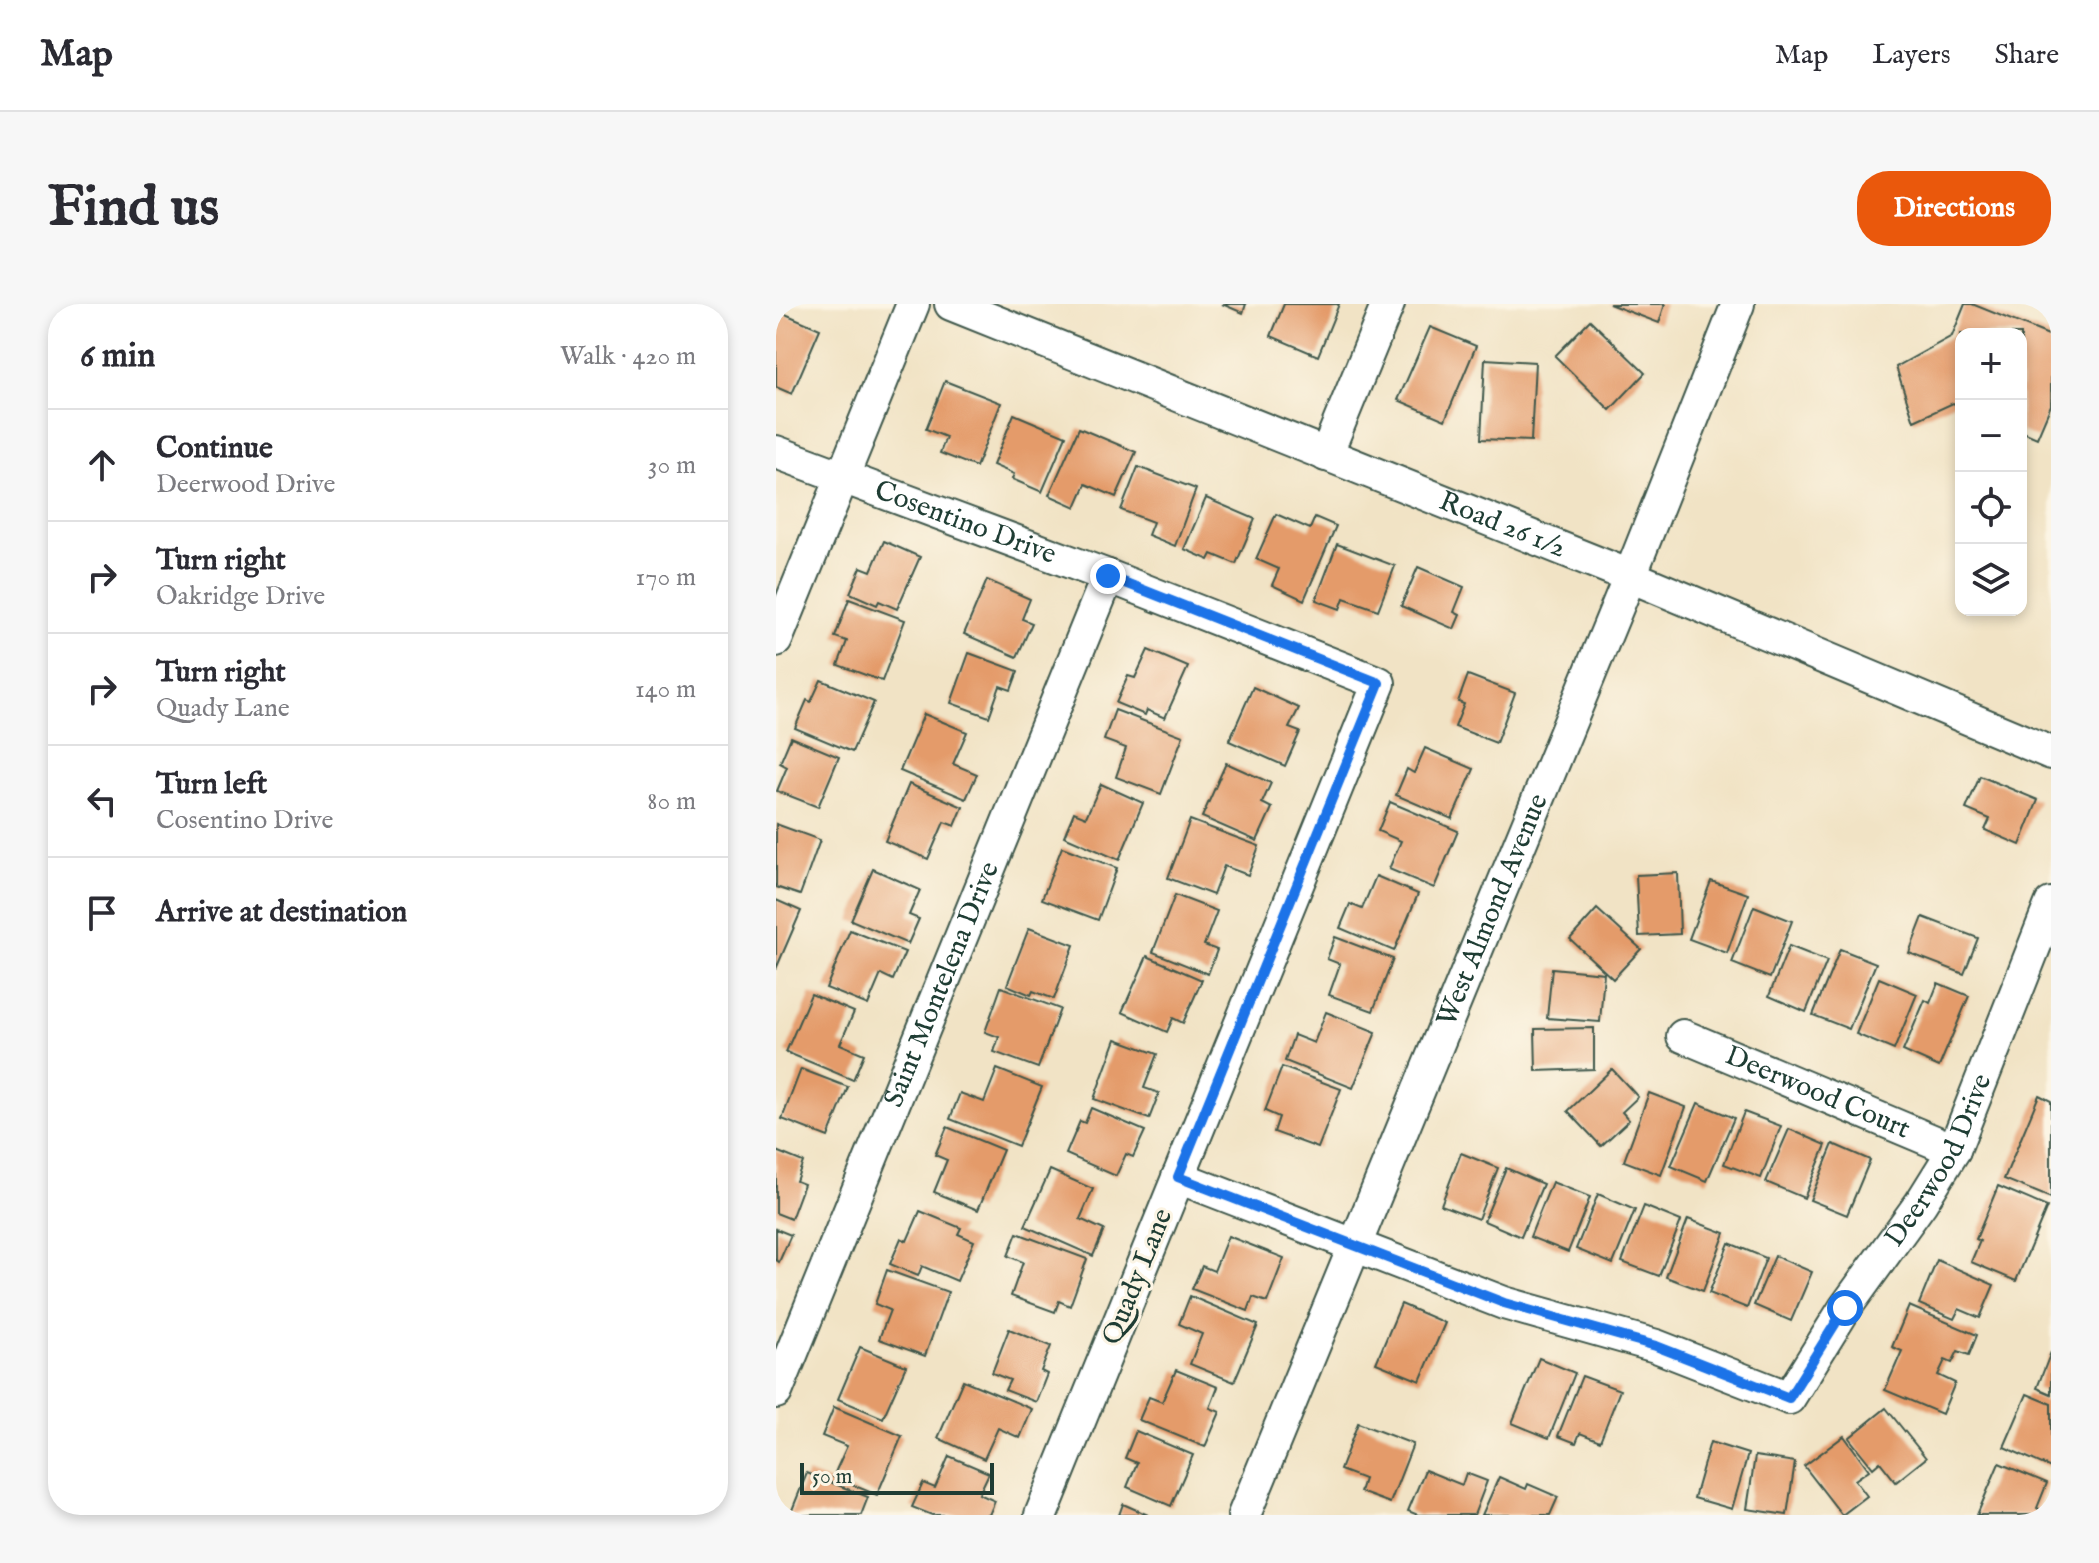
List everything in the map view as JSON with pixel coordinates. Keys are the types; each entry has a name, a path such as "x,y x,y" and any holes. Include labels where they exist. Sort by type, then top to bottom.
{"street":[{"path":"776,640 913,304"},
{"name":"Road 26 1/2","path":"951,304 1630,576 2051,753"},
{"path":"1326,455 1388,304"},
{"name":"West Almond Avenue","path":"1244,1515 1630,576 1738,304"},
{"name":"Cosentino Drive","path":"776,452 1108,576 1379,683"},
{"name":"Saint Montelena Drive","path":"776,1392 1108,576"},
{"name":"Quady Lane","path":"1041,1515 1379,683"},
{"name":"Deerwood Drive","path":"1355,1244 1504,1303 1656,1346 1789,1398 1845,1308 1921,1203 1954,1150 2041,962 2051,904"},
{"name":"Deerwood Court","path":"1683,1036 1954,1150"},
{"path":"1178,1177 1355,1244"}],"building":[{"path":"1222,304 1246,304 1243,313"},
{"path":"1284,304 1339,304 1318,356 1271,336"},
{"path":"1609,304 1665,304 1659,323"},
{"path":"1965,304 1972,304 2051,336 2051,405 2037,438 2027,434 2027,328 1955,328"},
{"path":"776,310 820,329 792,394 776,387"},
{"path":"1590,320 1645,373 1610,410 1555,356"},
{"path":"1430,327 1476,346 1445,420 1398,400"},
{"path":"1955,329 1955,404 1914,421 1896,367 1952,336"},
{"path":"1485,359 1535,362 1531,441 1481,439"},
{"path":"945,381 1001,403 976,467 940,453 946,437 926,429"},
{"path":"1014,414 1066,436 1042,492 1012,479 1014,474 993,465"},
{"path":"1079,428 1136,452 1116,497 1086,484 1076,507 1049,495"},
{"path":"1138,467 1196,489 1175,546 1148,535 1153,522 1121,510"},
{"path":"1206,498 1255,519 1236,564 1212,554 1209,560 1184,549"},
{"path":"1276,514 1310,529 1315,517 1336,526 1304,600 1272,585 1279,569 1256,559"},
{"path":"884,541 920,557 897,609 879,601 877,605 850,593 861,567 871,571"},
{"path":"1337,544 1395,566 1378,610 1344,598 1340,609 1316,600"},
{"path":"1418,567 1464,587 1454,612 1460,615 1454,629 1401,606"},
{"path":"987,580 1030,599 1022,619 1032,623 1017,657 964,634"},
{"path":"849,599 905,620 882,681 838,665 847,641 835,637"},
{"path":"1148,650 1188,667 1165,718 1147,710 1145,715 1116,703 1128,676 1135,678"},
{"path":"969,653 1018,671 1011,690 1000,686 989,717 951,703"},
{"path":"1468,675 1515,693 1496,743 1455,727 1464,704 1458,702"},
{"path":"821,680 874,702 852,752 795,728 807,700 811,702"},
{"path":"1253,687 1299,708 1289,728 1300,732 1285,766 1229,741"},
{"path":"1115,710 1183,736 1161,794 1116,777 1126,748 1104,740"},
{"path":"924,714 967,732 953,764 977,774 966,799 900,771"},
{"path":"791,737 839,757 818,807 777,791 787,767 780,763"},
{"path":"1425,748 1474,769 1452,819 1396,795 1407,769 1414,773"},
{"path":"1226,763 1271,783 1262,803 1272,808 1257,841 1202,817"},
{"path":"1980,776 2038,800 2020,845 1985,830 1990,819 1966,809"},
{"path":"909,784 963,807 955,826 944,822 928,859 885,841"},
{"path":"1101,784 1143,803 1119,860 1064,836 1074,812 1086,817"},
{"path":"1390,802 1458,831 1434,888 1389,869 1401,841 1378,831"},
{"path":"1190,820 1259,846 1248,875 1224,866 1213,895 1168,878"},
{"path":"776,824 820,840 800,895 776,887"},
{"path":"1062,847 1117,868 1098,920 1042,899"},
{"path":"873,869 920,890 909,915 919,919 908,944 851,920"},
{"path":"1678,873 1680,934 1639,936 1636,875"},
{"path":"1376,876 1418,894 1394,951 1340,928 1350,904 1362,909"},
{"path":"1711,881 1748,894 1727,953 1689,939"},
{"path":"1175,895 1217,911 1204,945 1217,950 1208,974 1153,952"},
{"path":"776,900 801,911 776,969"},
{"path":"1754,906 1792,921 1770,978 1732,963"},
{"path":"1597,909 1641,949 1613,979 1570,939"},
{"path":"1923,917 1978,938 1964,974 1909,953"},
{"path":"1029,928 1074,945 1054,999 1033,991 1031,995 1007,985"},
{"path":"850,930 905,952 893,980 881,974 868,1005 826,988"},
{"path":"1335,937 1393,959 1373,1011 1329,995 1340,964 1327,959"},
{"path":"1789,946 1827,961 1806,1012 1769,996"},
{"path":"1840,949 1876,963 1849,1029 1813,1015"},
{"path":"1147,956 1202,980 1183,1023 1173,1018 1167,1032 1122,1012"},
{"path":"1552,968 1604,973 1600,1022 1547,1018"},
{"path":"1879,978 1917,994 1894,1050 1856,1034"},
{"path":"1938,983 1969,996 1939,1067 1903,1051 1925,1000 1930,1003"},
{"path":"1001,987 1060,1009 1038,1068 994,1052 999,1037 985,1032"},
{"path":"811,994 854,1012 840,1044 864,1054 853,1080 786,1052"},
{"path":"1326,1012 1376,1032 1353,1088 1285,1061 1294,1035 1314,1043"},
{"path":"1594,1028 1594,1069 1536,1071 1535,1029"},
{"path":"1116,1039 1157,1054 1144,1088 1159,1093 1149,1119 1094,1099"},
{"path":"1282,1067 1341,1089 1318,1148 1274,1132 1279,1117 1265,1111"},
{"path":"801,1069 848,1087 828,1137 782,1119"},
{"path":"997,1069 1042,1087 1018,1146 950,1119 960,1093 984,1102"},
{"path":"1612,1069 1638,1097 1622,1112 1629,1120 1601,1146 1568,1111"},
{"path":"1649,1093 1686,1107 1661,1175 1624,1161"},
{"path":"2039,1095 2051,1101 2051,1198 2004,1179"},
{"path":"1698,1103 1734,1118 1707,1181 1671,1166"},
{"path":"1091,1108 1145,1131 1133,1157 1126,1154 1116,1176 1066,1154 1080,1121 1085,1123"},
{"path":"1744,1112 1781,1126 1761,1178 1724,1164"},
{"path":"947,1127 1003,1150 978,1210 934,1192 947,1160 935,1155"},
{"path":"1789,1129 1826,1145 1804,1198 1766,1182"},
{"path":"1833,1144 1870,1160 1847,1215 1810,1200"},
{"path":"776,1151 803,1162 796,1181 804,1184 791,1219 776,1213"},
{"path":"1461,1153 1498,1168 1478,1219 1441,1205"},
{"path":"1506,1168 1543,1184 1521,1237 1484,1221"},
{"path":"1050,1170 1093,1189 1080,1219 1104,1230 1093,1256 1025,1226"},
{"path":"1552,1182 1590,1197 1568,1252 1530,1237"},
{"path":"1998,1186 2047,1207 2016,1281 1971,1262 1980,1241 1976,1239"},
{"path":"1598,1194 1635,1210 1613,1264 1576,1249"},
{"path":"1644,1206 1681,1221 1659,1276 1622,1262"},
{"path":"920,1211 961,1228 958,1234 974,1241 957,1281 922,1266 918,1276 890,1264 901,1238 907,1241"},
{"path":"1688,1219 1725,1233 1703,1291 1666,1277"},
{"path":"776,1229 791,1235 779,1262 776,1260"},
{"path":"1017,1233 1087,1259 1070,1306 1059,1301 1055,1312 1011,1296 1023,1262 1008,1256"},
{"path":"1228,1236 1284,1258 1267,1302 1253,1297 1248,1311 1192,1289 1202,1266 1214,1271"},
{"path":"1729,1243 1766,1258 1747,1308 1709,1293"},
{"path":"1775,1256 1812,1272 1791,1321 1754,1305"},
{"path":"1937,1260 1994,1285 1980,1318 1959,1309 1954,1319 1919,1304"},
{"path":"887,1270 948,1292 925,1356 879,1339 890,1310 875,1304"},
{"path":"1190,1296 1258,1325 1234,1382 1190,1364 1202,1334 1179,1324"},
{"path":"1401,1304 1445,1323 1420,1381 1376,1363"},
{"path":"1909,1306 1977,1335 1969,1355 1958,1351 1952,1363 1945,1360 1938,1375 1955,1383 1942,1414 1885,1390 1902,1351 1892,1347"},
{"path":"1009,1329 1051,1346 1041,1371 1047,1374 1036,1402 1005,1390 1010,1380 992,1373"},
{"path":"860,1347 906,1366 883,1418 838,1399"},
{"path":"2051,1352 2051,1394 2037,1388"},
{"path":"1539,1358 1575,1373 1549,1438 1512,1423"},
{"path":"1176,1370 1218,1387 1210,1408 1220,1412 1205,1447 1139,1420 1149,1397 1162,1402"},
{"path":"1582,1376 1620,1390 1600,1441 1580,1433 1576,1443 1558,1436"},
{"path":"963,1380 1032,1409 1020,1438 998,1428 984,1459 938,1438"},
{"path":"2027,1394 2051,1404 2051,1468 2004,1447"},
{"path":"834,1407 902,1436 877,1495 833,1477 847,1446 822,1436"},
{"path":"1886,1408 1926,1458 1896,1482 1880,1462 1873,1468 1849,1438"},
{"path":"1358,1423 1413,1444 1390,1503 1360,1492 1364,1479 1340,1470"},
{"path":"1136,1431 1193,1455 1171,1506 1127,1487 1137,1463 1125,1458"},
{"path":"1844,1436 1869,1470 1855,1480 1867,1496 1842,1515 1804,1466"},
{"path":"1710,1442 1748,1454 1732,1509 1694,1498"},
{"path":"949,1456 989,1473 979,1494 995,1501 989,1515 932,1515 912,1507 923,1483 935,1488"},
{"path":"1755,1456 1795,1462 1787,1515 1747,1509"},
{"path":"1999,1463 2047,1483 2037,1508 2051,1515 1977,1515"},
{"path":"1425,1470 1462,1485 1466,1473 1487,1481 1474,1515 1418,1515 1408,1511"},
{"path":"807,1473 868,1497 861,1515 790,1515"},
{"path":"1499,1477 1526,1489 1528,1484 1558,1497 1550,1515 1482,1515"},
{"path":"1123,1504 1148,1515 1119,1515"}],"route":[{"path":"1108,576 1379,683 1178,1177 1504,1303 1656,1346 1789,1398 1845,1308"}]}
